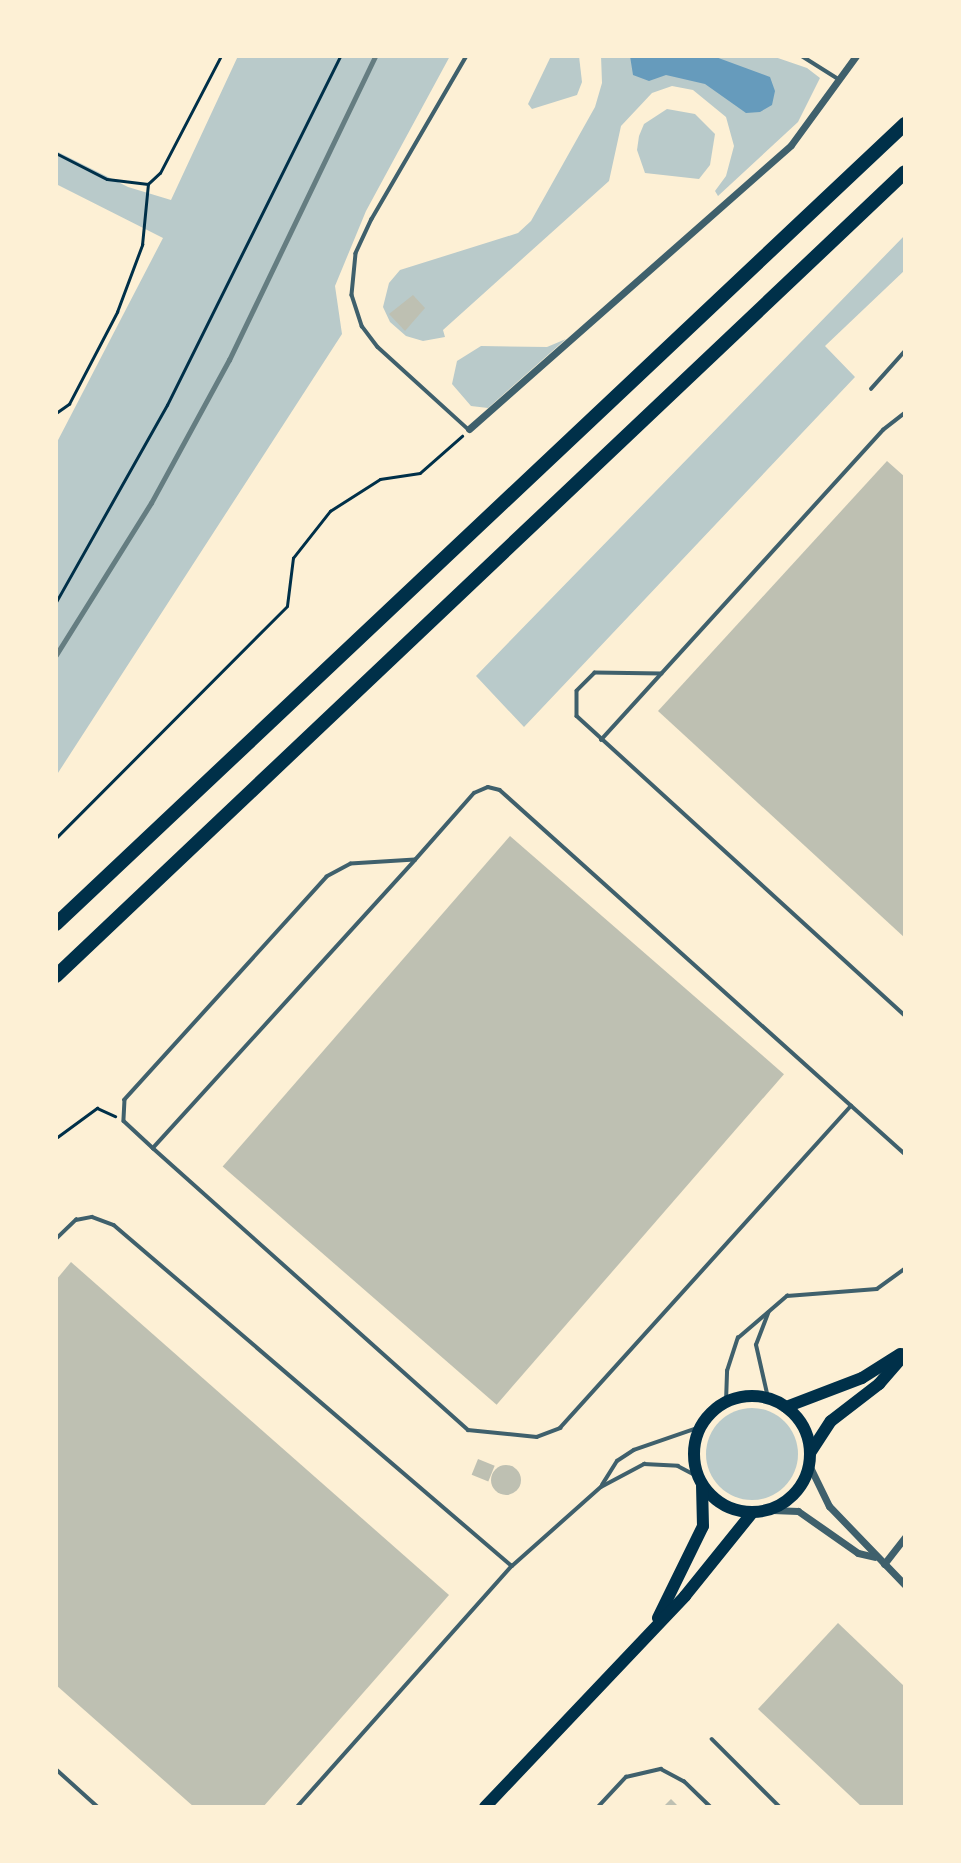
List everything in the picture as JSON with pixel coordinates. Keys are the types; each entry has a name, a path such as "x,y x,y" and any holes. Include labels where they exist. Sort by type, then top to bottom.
{"highway":[{"path":"889,139 905,118"},
{"path":"56,924 905,124"},
{"path":"56,976 905,172"}],"main road":[{"path":"786,1407 862,1378 905,1352"},
{"path":"700,1481 724,1506 752,1513 772,1510 800,1488 810,1459 831,1421 879,1384 905,1352"},
{"path":"655,1623 700,1535 705,1507 693,1452 699,1427 726,1402 746,1396 768,1398 786,1407 804,1427 810,1459"},
{"path":"485,1807 655,1623 685,1596 752,1513"}],"street":[{"path":"469,429 791,145 841,81 856,56"},
{"path":"810,1459 829,1506 875,1557 905,1585"},
{"path":"772,1510 798,1511 858,1553 875,1557"},
{"path":"884,1564 905,1537"}],"lane":[{"path":"467,56 372,219 356,254 352,295 362,326 378,347 469,429"},
{"path":"802,56 819,62 841,81"},
{"path":"871,388 905,351"},
{"path":"601,740 883,430 905,413"},
{"path":"662,674 595,673 584,680 574,703 577,716 905,1016"},
{"path":"153,1148 474,793 488,787 500,790 905,1154"},
{"path":"415,860 351,864 327,877 125,1100 124,1121 468,1430 537,1437 560,1428 851,1106"},
{"path":"56,1239 76,1220 92,1217 114,1225 512,1566"},
{"path":"726,1402 727,1371 738,1338 787,1296 877,1289 905,1269"},
{"path":"768,1398 756,1345 769,1311"},
{"path":"601,1487 617,1461 634,1450 699,1427"},
{"path":"296,1807 512,1566 601,1487 644,1464 678,1466 700,1481"},
{"path":"712,1739 780,1807"},
{"path":"56,1769 98,1807"},
{"path":"598,1807 626,1777 661,1769 684,1781 711,1807"}],"path":[{"path":"56,414 69,404 117,312 142,244 148,184 160,173 221,56"},
{"path":"56,602 192,357 340,56"},
{"path":"56,153 107,180 148,184"},
{"path":"56,838 287,606 293,558 330,511 380,479 420,473 469,429"},
{"path":"56,1138 97,1108 124,1121"}],"shaded area":[{"path":"238,56 450,56 366,211 335,286 342,334 56,776 56,444 163,238 56,184 56,151 128,187 171,200"},
{"path":"551,56 579,56 582,82 577,95 532,109 528,104"},
{"path":"601,56 772,56 807,68 820,78 798,122 718,196 715,191 726,176 734,146 726,117 693,90 672,86 652,93 621,126 609,181 443,330 445,337 423,341 406,336 390,322 383,307 389,283 400,270 518,233 531,221 595,107 602,83"},
{"path":"667,109 695,114 715,134 710,165 699,179 645,173 637,150 639,136 644,124"},
{"path":"905,235 905,270 825,346 855,377 524,727 476,676"},
{"path":"566,339 488,408 471,406 452,384 457,361 481,346 547,347"},
{"path":"752,1408 769,1412 784,1422 794,1437 798,1454 794,1471 784,1486 769,1496 752,1500 735,1496 720,1486 710,1471 706,1454 710,1437 720,1422 735,1412"}],"water":[{"path":"630,56 713,56 770,77 775,91 772,105 760,112 746,113 705,84 666,75 649,81 633,75"}],"building":[{"path":"413,295 425,308 405,331 389,314"},
{"path":"887,461 905,477 905,938 658,711"},
{"path":"510,836 784,1074 497,1405 223,1167"},
{"path":"71,1262 449,1595 263,1807 194,1807 56,1685 56,1280"},
{"path":"478,1459 495,1466 488,1482 472,1475"},
{"path":"506,1465 512,1466 520,1474 520,1486 512,1494 506,1495 500,1494 492,1486 491,1480 492,1474 500,1466"},
{"path":"838,1623 905,1687 905,1807 862,1807 758,1709"},
{"path":"671,1799 679,1807 663,1807"}],"railway":[{"path":"56,655 151,503 229,360 375,56"}]}
